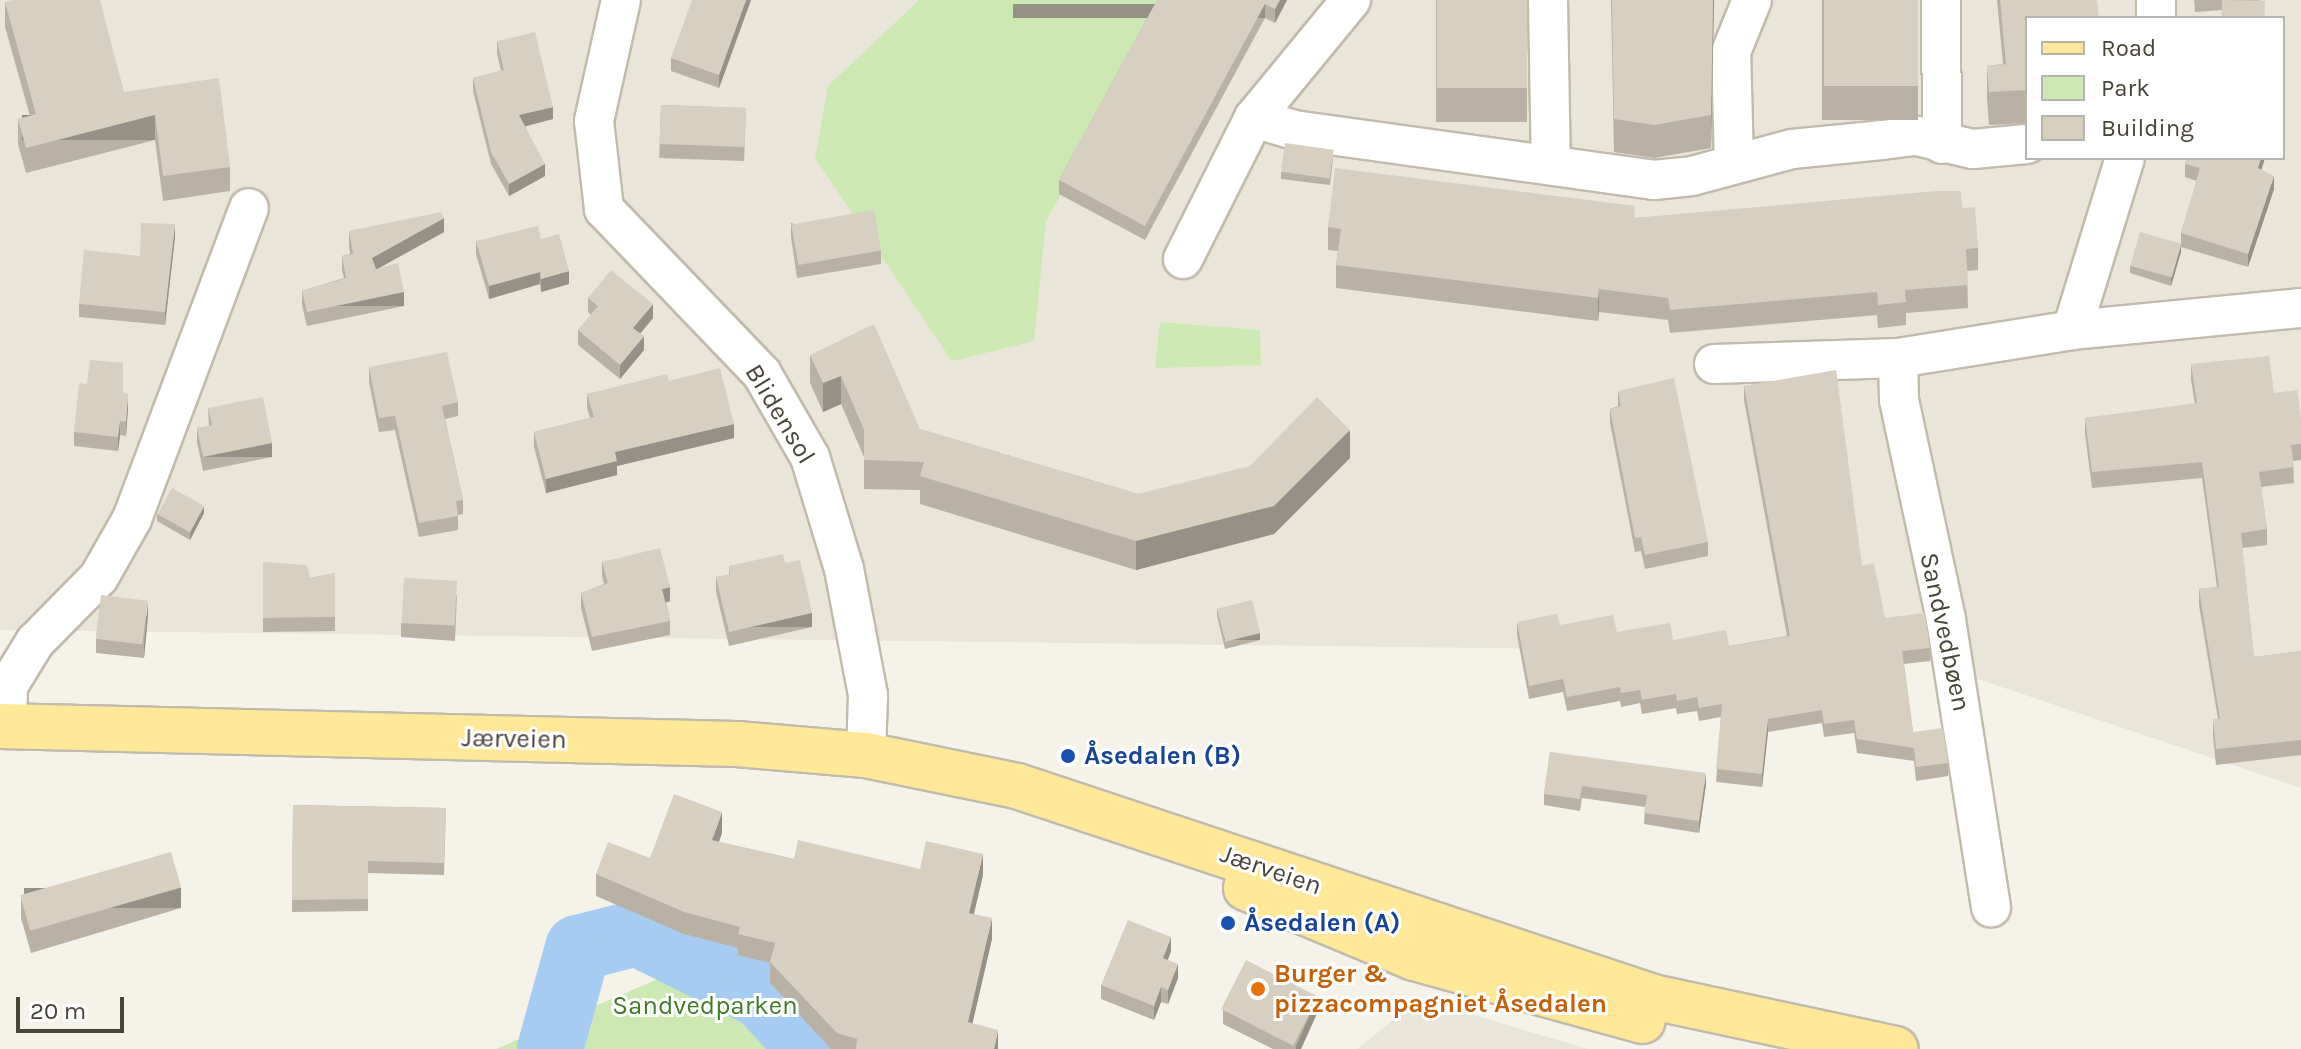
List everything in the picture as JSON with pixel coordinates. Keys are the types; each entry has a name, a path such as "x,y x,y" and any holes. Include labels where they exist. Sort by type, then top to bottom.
{"main road":[{"name":"Jærveien","path":"3,726 737,744 866,755 1017,786 1653,997 1895,1049"},
{"name":"Jærveien","path":"1017,786 1364,940 1530,994 1756,1049"}],"street":[{"name":"Blidensol","path":"621,0 601,77 594,121 604,209 762,374 810,457 844,569 866,681 866,755"},
{"path":"1183,259 1254,118 1351,0"},
{"path":"1548,0 1551,164"},
{"path":"1734,163 1731,52 1752,0"},
{"path":"1941,0 1942,144"},
{"path":"1254,118 1294,130 1654,180 1792,149 1894,138 1917,136 1973,149 2025,144"},
{"path":"2072,330 2124,160"},
{"name":"Jærveien","path":"3,726 8,686 35,642 99,577 132,519 249,208"},
{"path":"1714,364 1898,358 2072,330 2301,308"},
{"name":"Sandvedbøen","path":"1898,358 1899,400 1946,620 1991,907"}],"shaded area":[{"path":"0,0 2301,0 2301,788 1901,653 0,630"},
{"path":"1420,999 1588,1049 1357,1049"}],"green space":[{"path":"919,0 1171,0 1046,221 1034,341 952,361 815,158 828,86"},
{"path":"1160,322 1260,330 1261,365 1155,368"},
{"name":"Sandvedparken","path":"706,958 873,1049 496,1049"}],"building":[{"path":"100,0 124,92 219,78 230,167 163,176 155,115 26,148 18,119 36,114 5,2"},
{"path":"692,0 746,0 719,75 671,58"},
{"path":"1157,0 1280,0 1275,9 1265,4 1145,226 1059,180"},
{"path":"1437,0 1527,0 1527,88 1437,88"},
{"path":"1612,0 1713,0 1711,115 1654,125 1614,119"},
{"path":"1824,0 1918,0 1918,86 1824,86"},
{"path":"2000,0 2097,0 2099,16 2025,16 2025,90 1989,92 1987,66 2006,64"},
{"path":"2222,0 2265,1 2265,16 2222,16"},
{"path":"535,32 553,107 519,115 545,164 509,184 491,152 473,78 504,70 497,41"},
{"path":"661,105 746,108 745,147 660,144"},
{"path":"1285,143 1334,150 1329,179 1281,172"},
{"path":"2186,160 2260,160 2258,168 2274,176 2248,254 2181,233 2200,168 2185,164"},
{"path":"1335,168 1635,206 1634,218 1961,191 1962,208 1975,207 1978,248 1966,249 1968,285 1905,290 1906,302 1878,305 1877,292 1670,310 1668,298 1599,289 1598,298 1336,265 1341,229 1328,227"},
{"path":"874,210 881,250 798,265 791,225"},
{"path":"441,212 444,218 372,258 376,269 398,263 404,292 307,312 302,291 346,278 342,256 353,254 349,231"},
{"path":"141,223 175,224 165,312 79,304 84,250 140,256"},
{"path":"538,226 541,239 559,234 569,271 541,279 540,272 489,286 476,241"},
{"path":"2140,232 2181,244 2172,277 2130,266"},
{"path":"611,270 653,304 633,328 644,336 620,365 578,330 598,306 588,298"},
{"path":"874,324 920,429 1138,494 1250,466 1317,397 1350,430 1274,506 1136,541 920,476 924,462 864,460 864,430 841,376 823,383 810,355"},
{"path":"447,352 458,402 442,406 463,500 456,501 458,516 419,523 395,416 379,418 369,367"},
{"path":"2269,356 2274,393 2297,390 2301,444 2291,445 2294,467 2259,472 2267,529 2241,533 2254,657 2301,651 2301,740 2216,749 2213,720 2220,719 2199,589 2219,587 2202,462 2092,472 2085,418 2197,403 2191,364"},
{"path":"90,360 123,363 123,393 128,394 126,422 120,421 118,437 74,432 79,383 87,384"},
{"path":"720,368 734,424 615,452 617,461 546,479 534,432 594,417 587,394 667,374 669,381"},
{"path":"1836,370 1862,566 1874,563 1885,618 1925,613 1930,648 1902,651 1913,732 1943,728 1948,763 1916,767 1914,748 1857,739 1854,720 1824,724 1822,710 1768,719 1762,774 1716,769 1722,704 1699,708 1697,697 1677,701 1676,694 1642,700 1640,690 1621,693 1620,687 1567,697 1563,679 1529,686 1517,622 1557,614 1560,625 1613,615 1617,632 1670,623 1673,640 1726,630 1729,646 1790,636 1744,386"},
{"path":"1674,378 1708,542 1645,555 1641,537 1635,538 1610,409 1621,406 1618,391"},
{"path":"263,397 272,443 203,457 197,428 212,425 208,408"},
{"path":"172,488 204,506 190,532 157,514"},
{"path":"660,548 670,587 662,589 670,621 592,637 581,593 608,583 602,562"},
{"path":"783,554 785,563 800,560 812,613 729,632 716,577 730,574 729,566"},
{"path":"263,562 307,565 310,578 335,573 335,617 263,618"},
{"path":"404,578 457,581 455,626 402,623"},
{"path":"101,595 148,601 142,644 96,639"},
{"path":"1252,600 1260,633 1225,642 1217,609"},
{"path":"1550,752 1706,773 1699,821 1644,813 1647,795 1582,786 1580,799 1544,794"},
{"path":"674,794 722,812 712,840 794,859 798,840 920,869 926,841 983,854 969,913 992,918 968,1022 998,1030 994,1049 856,1049 857,1039 837,1033 770,962 775,943 738,934 740,927 684,912 596,874 608,842 650,858"},
{"path":"293,805 446,808 444,863 368,861 368,899 292,900"},
{"path":"171,852 181,888 30,931 20,895"},
{"path":"1128,920 1171,937 1163,958 1178,964 1168,990 1161,987 1154,1006 1101,985"},
{"path":"1246,960 1318,997 1293,1046 1221,1009"}],"waterway":[{"path":"550,1049 578,948 637,933 762,996 811,1049"}],"place":[{"name":"Åsedalen (B)","path":"1068,756"},
{"name":"Åsedalen (A)","path":"1228,923"},
{"name":"Burger & pizzacompagniet Åsedalen","path":"1258,989"}]}
